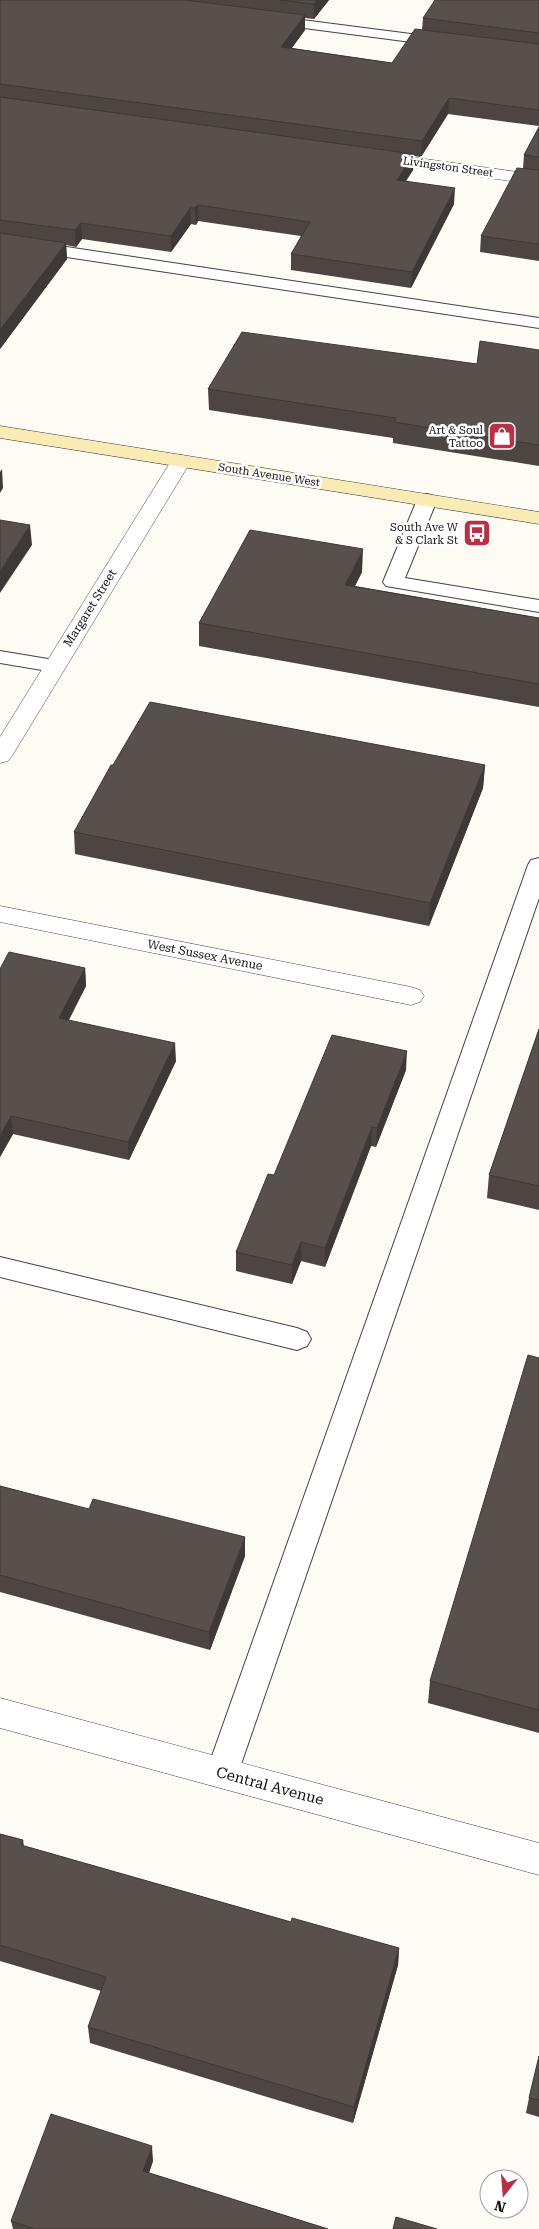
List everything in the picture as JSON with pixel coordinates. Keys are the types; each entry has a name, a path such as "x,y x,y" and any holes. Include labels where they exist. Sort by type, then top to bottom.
{"street":[{"name":"Livingston Street","path":"363,155 539,180"},
{"name":"South Avenue West","path":"0,432 539,518"},
{"name":"Margaret Street","path":"0,756 181,461"},
{"name":"West Sussex Avenue","path":"0,914 411,996"},
{"name":"Central Avenue","path":"0,1713 539,1859"}],"lane":[{"path":"261,19 460,44"},
{"path":"0,242 539,323"},
{"path":"427,500 393,582 539,606"},
{"path":"0,657 54,666"},
{"path":"222,1773 539,866"},
{"path":"0,1267 297,1339"}],"building":[{"path":"0,0 185,0 305,15 281,47 392,63 415,29 539,44 539,110 449,98 422,141 0,84"},
{"path":"280,0 317,0 314,4"},
{"path":"435,0 539,0 539,33 423,18"},
{"path":"0,97 414,154 397,180 455,188 412,272 291,254 310,222 198,205 195,208 190,208 171,236 81,223 75,230 0,220"},
{"path":"539,127 539,157 524,155"},
{"path":"517,168 539,170 539,244 481,236"},
{"path":"0,233 66,243 0,330"},
{"path":"242,332 477,364 480,341 539,350 539,445 394,422 396,418 208,389"},
{"path":"0,520 30,525 0,571"},
{"path":"250,530 363,549 345,585 539,618 539,684 199,623"},
{"path":"150,702 485,765 430,903 74,832 111,765 113,765"},
{"path":"9,952 85,968 59,1018 175,1043 128,1142 11,1116 0,1136 0,969"},
{"path":"539,1029 539,1186 489,1175"},
{"path":"332,1035 407,1051 377,1128 372,1127 325,1248 301,1242 292,1265 236,1252 268,1174 274,1175"},
{"path":"528,1355 539,1358 539,1710 430,1681"},
{"path":"0,1486 89,1509 93,1499 245,1537 209,1632 0,1575"},
{"path":"0,1834 23,1840 21,1845 291,1922 292,1918 399,1948 354,2107 88,2027 106,1977 0,1945"},
{"path":"539,2056 539,2100 529,2098"},
{"path":"51,2114 152,2146 143,2171 328,2229 35,2229 11,2221"},
{"path":"396,2217 437,2229 393,2229"}],"place":[{"name":"Art & Soul Tattoo","path":"502,436"},
{"name":"South Ave W & S Clark St","path":"477,533"}]}
